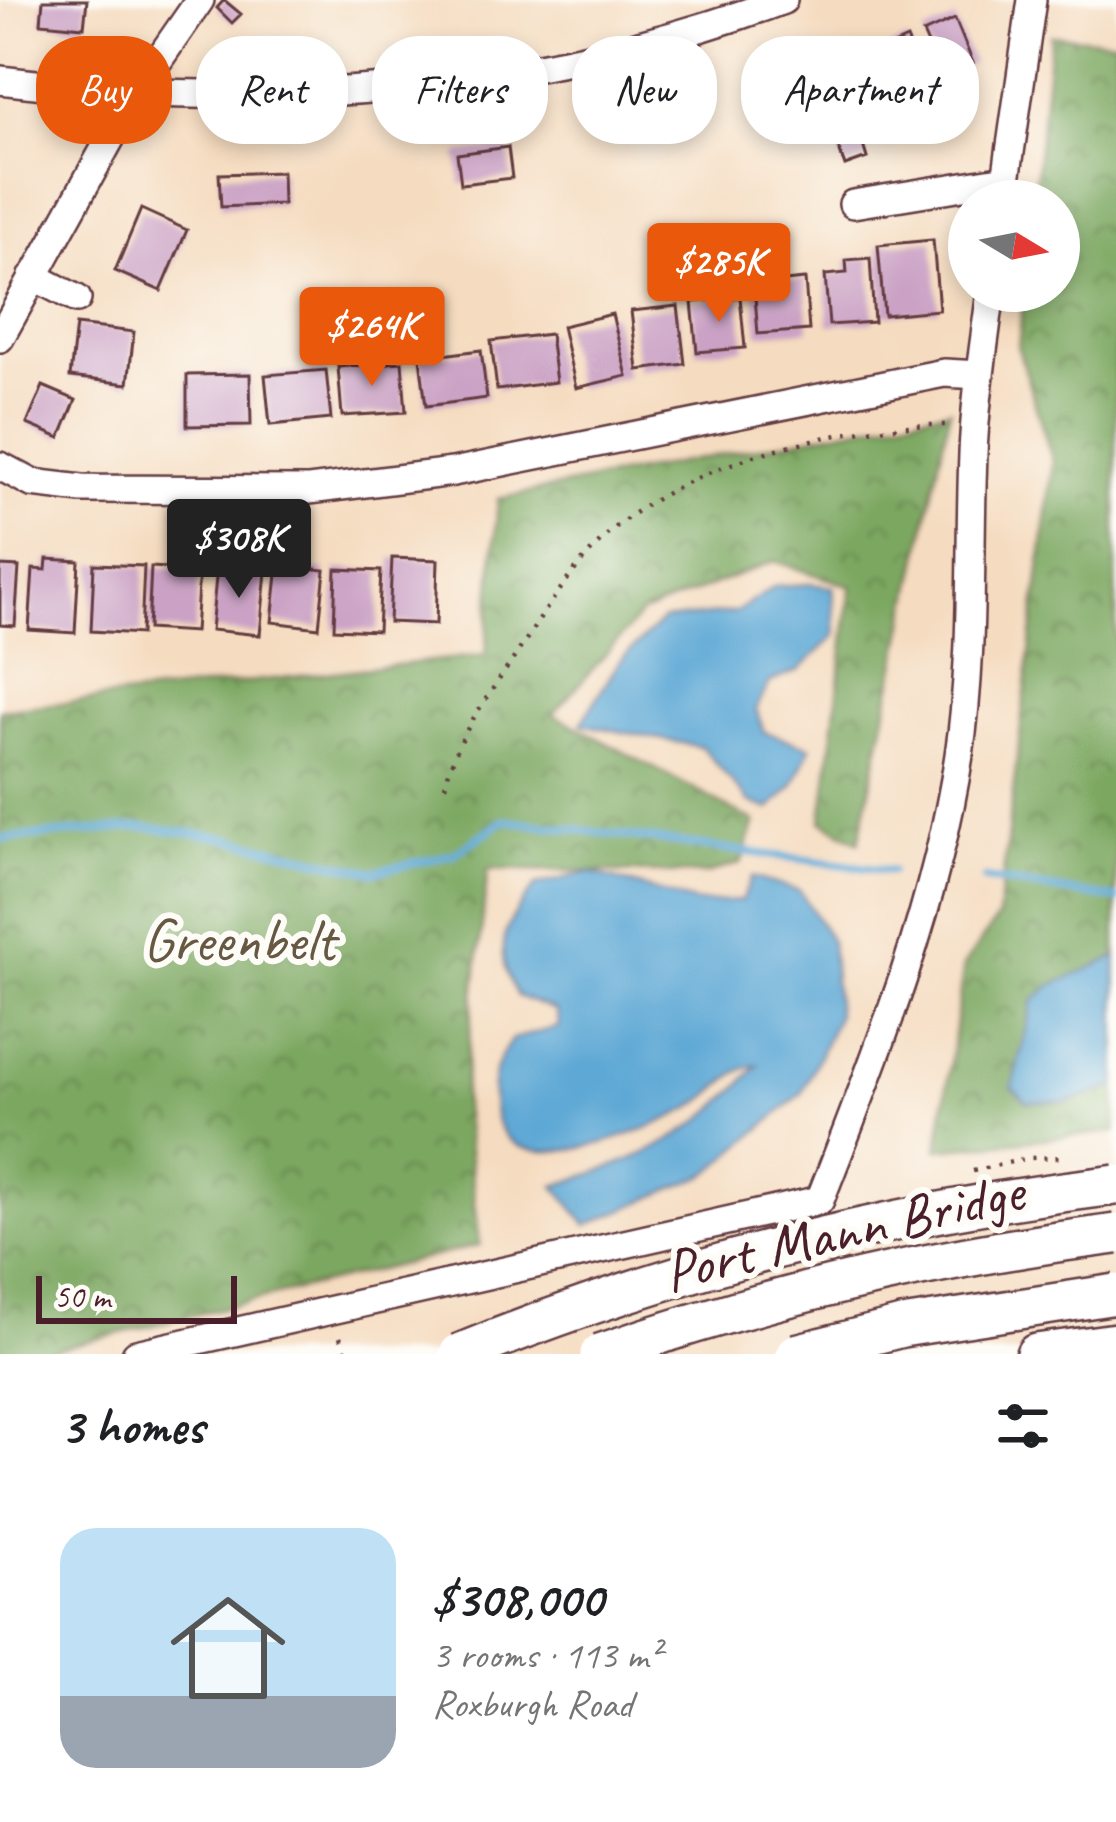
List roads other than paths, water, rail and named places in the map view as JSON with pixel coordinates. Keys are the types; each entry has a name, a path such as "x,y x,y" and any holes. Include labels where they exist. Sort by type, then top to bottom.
{"highway":[{"path":"459,1354 702,1268 878,1224 1116,1185"},
{"name":"Port Mann Bridge","path":"600,1354 696,1321 889,1272 1116,1234"},
{"name":"Port Mann Bridge","path":"796,1354 902,1328 1116,1294"},
{"path":"1036,1354 1116,1343"}],"street":[{"path":"172,40 200,0"},
{"path":"172,93 428,85 584,58 783,0"},
{"path":"1005,180 1032,0"},
{"path":"0,80 36,84"},
{"path":"0,338 107,144"},
{"path":"853,204 948,195"},
{"path":"33,276 77,299"},
{"path":"136,1354 820,1199 907,961 958,760 968,676 974,437 988,312"},
{"path":"0,466 32,483 82,489 309,490 453,472 944,373 980,375"}],"water":[{"path":"776,586 833,587 836,635 798,671 770,682 756,709 764,732 811,747 793,786 770,809 749,802 702,747 581,724 619,662 663,620 736,612"},
{"path":"590,872 697,903 741,901 752,877 800,891 831,941 837,1016 802,1093 708,1174 587,1225 555,1186 667,1142 712,1111 758,1065 730,1077 689,1109 612,1140 549,1151 522,1147 503,1133 493,1088 501,1056 512,1039 559,1027 556,1011 517,996 504,963 504,937 536,885"},
{"path":"1116,957 1116,1086 1068,1102 1027,1102 1012,1088 1033,1001 1050,986"}],"waterway":[{"path":"0,839 143,827 222,837 373,872 454,854 504,820 891,871"},
{"path":"985,879 1116,899"}],"park label":[{"name":"Greenbelt","path":"239,939"}]}
